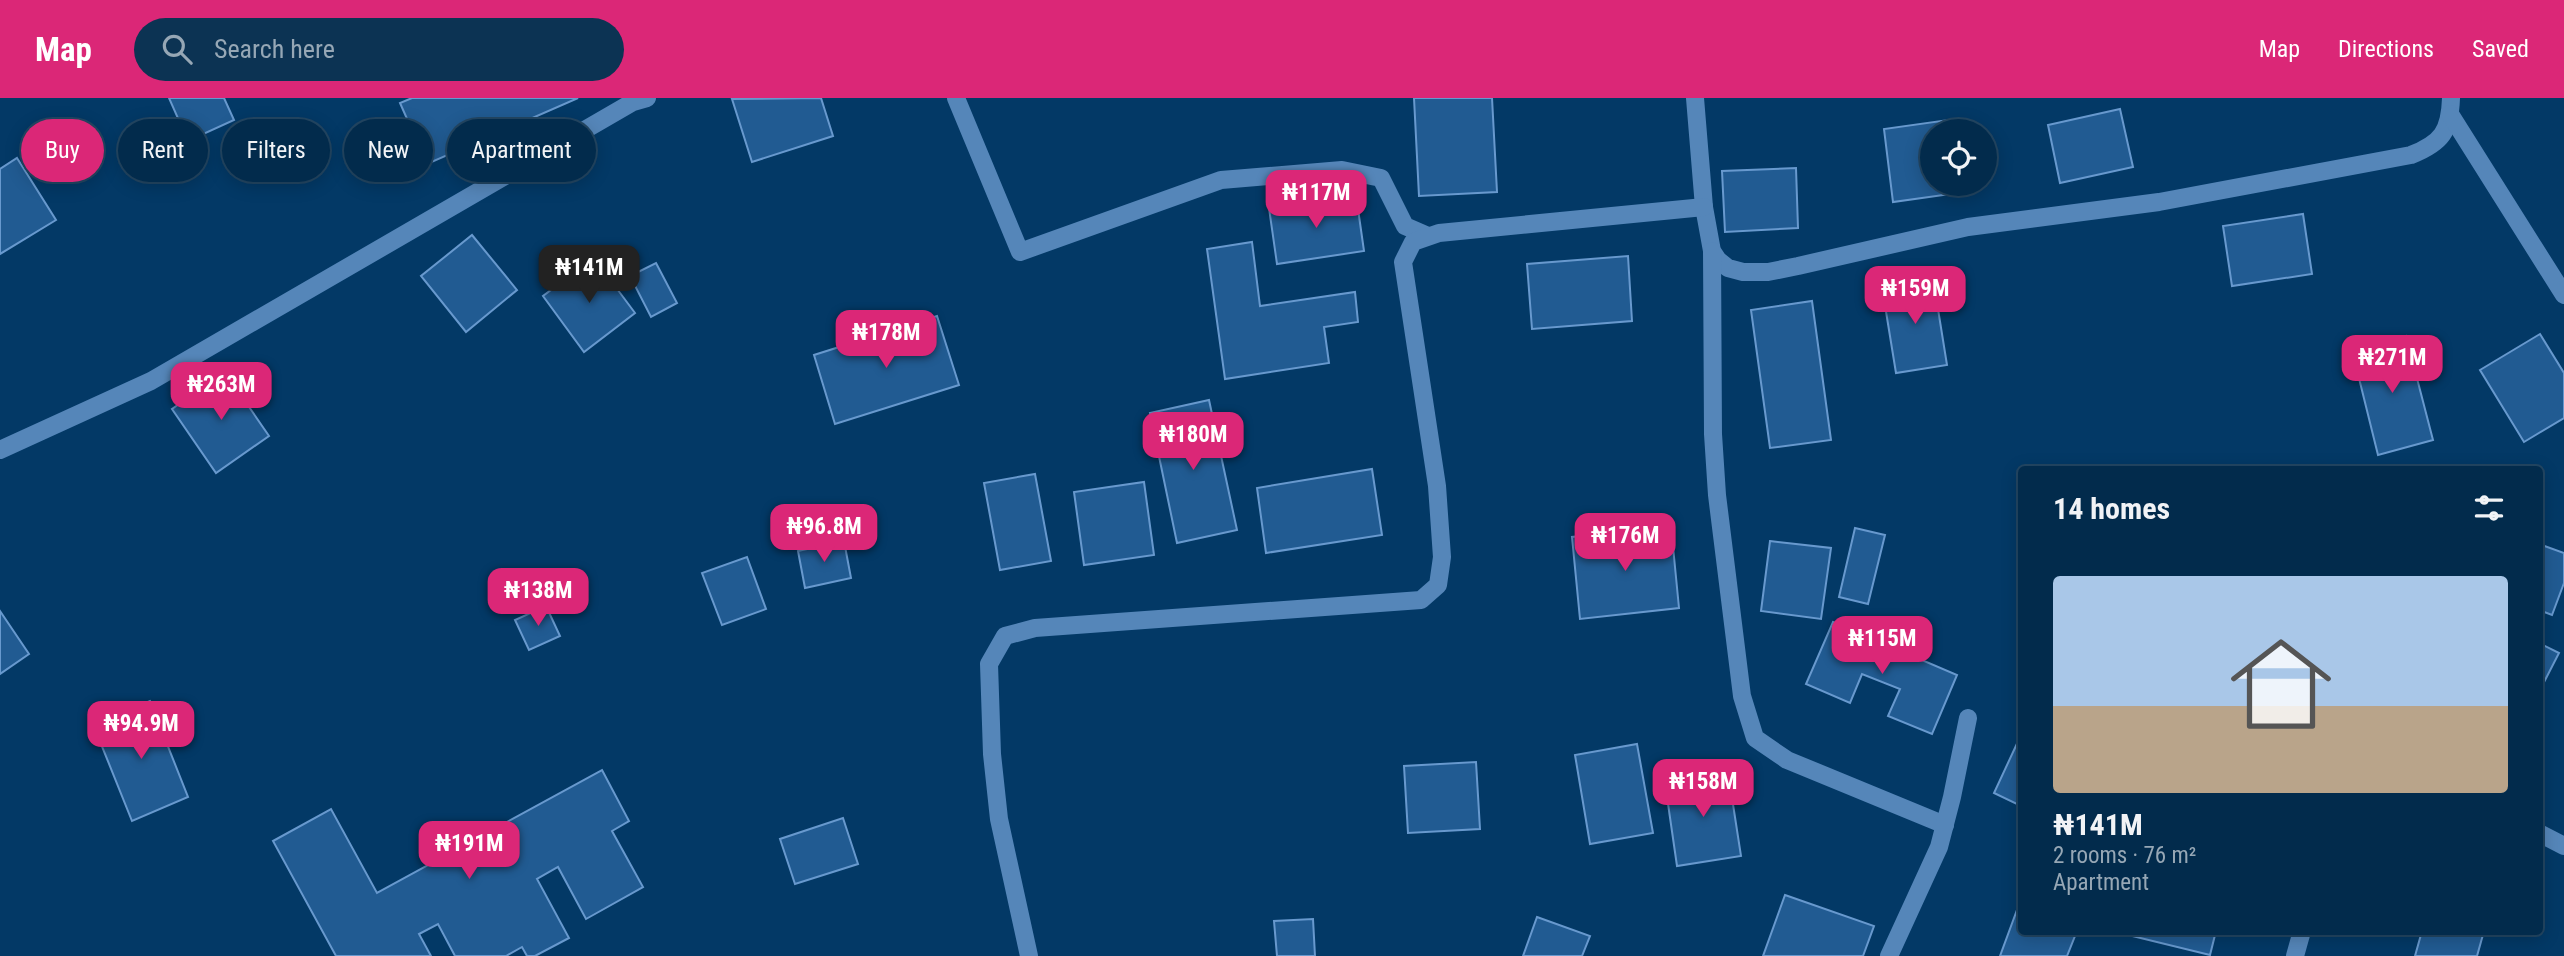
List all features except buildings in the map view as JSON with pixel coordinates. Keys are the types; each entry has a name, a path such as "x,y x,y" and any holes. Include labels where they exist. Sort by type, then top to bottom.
{"street":[{"path":"956,98 1020,252 1221,180 1342,170 1381,178 1405,226 1428,236"},
{"path":"1695,98 1704,206 1712,251 1713,435 1717,495 1742,696 1755,738 1787,760 1945,825"},
{"path":"0,450 151,381 637,99"},
{"path":"1712,251 1728,268 1743,272 1768,272 1968,227 2159,202 2411,155 2436,142 2445,132 2450,106"},
{"path":"2450,106 2564,295"},
{"path":"1029,956 999,819 992,754 989,664 1005,636 1035,628 1421,600 1438,585 1442,557 1437,486 1403,262 1413,242 1439,233 1704,206"},
{"path":"1889,956 1939,847 1968,718"},
{"path":"2543,835 2564,846"},
{"path":"2295,956 2301,935"}]}
